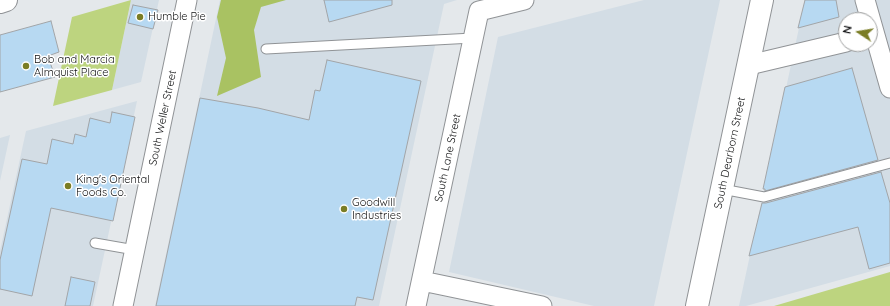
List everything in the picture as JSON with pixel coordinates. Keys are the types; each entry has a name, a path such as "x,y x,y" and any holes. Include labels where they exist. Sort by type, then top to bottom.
{"main road":[{"path":"0,2 6,0"},
{"name":"South Dearborn Street","path":"697,306 762,0"}],"street":[{"name":"South Weller Street","path":"123,306 187,0"},
{"name":"South Lane Street","path":"416,306 479,11 524,0"},
{"path":"865,0 869,12"},
{"path":"878,35 890,88"},
{"path":"749,65 838,44"},
{"path":"422,281 542,306"}],"lane":[{"path":"266,49 473,38"},
{"path":"722,189 764,197 890,163"},
{"path":"95,243 135,250"}],"shaded area":[{"path":"131,0 159,0 141,82 112,90"},
{"path":"220,0 457,0 444,4 379,306 155,306"},
{"path":"644,0 720,0 654,306 594,306 449,272 498,37"},
{"path":"805,0 890,0 890,266 746,306 739,306"},
{"path":"137,101 93,306 0,306 0,251 26,131"},
{"path":"10,135 0,181 0,138"}],"green space":[{"path":"131,0 112,90 53,106 72,17"},
{"path":"221,0 286,0 261,7 254,30 261,77 217,96 226,58 217,17"},
{"path":"890,272 890,306 774,306"}],"building":[{"path":"324,0 392,0 392,5 329,22"},
{"path":"805,0 836,0 838,17 798,28"},
{"path":"133,5 158,10 153,29 128,23"},
{"name":"Bob and Marcia Almquist Place","path":"51,21 59,52 48,56 55,77 0,92 0,35"},
{"path":"327,60 421,81 373,300 357,297 355,306 156,306 200,98 258,108 309,120 315,90 320,91"},
{"path":"852,68 878,160 765,191 765,189 763,189 785,87"},
{"name":"King's Oriental Foods Co.","path":"112,112 135,117 113,221 51,208 32,296 0,289 0,260 22,159 47,164 52,139 73,144 75,134 86,137 90,118 110,123"},
{"path":"881,172 890,203 890,263 869,269 858,227 749,256 762,203"},
{"path":"71,277 95,282 90,306 65,306"}],"place":[{"name":"Humble Pie","path":"140,17"},
{"name":"Bob and Marcia Almquist Place","path":"26,66"},
{"name":"King's Oriental Foods Co.","path":"68,186"},
{"name":"Goodwill Industries","path":"344,209"}]}
